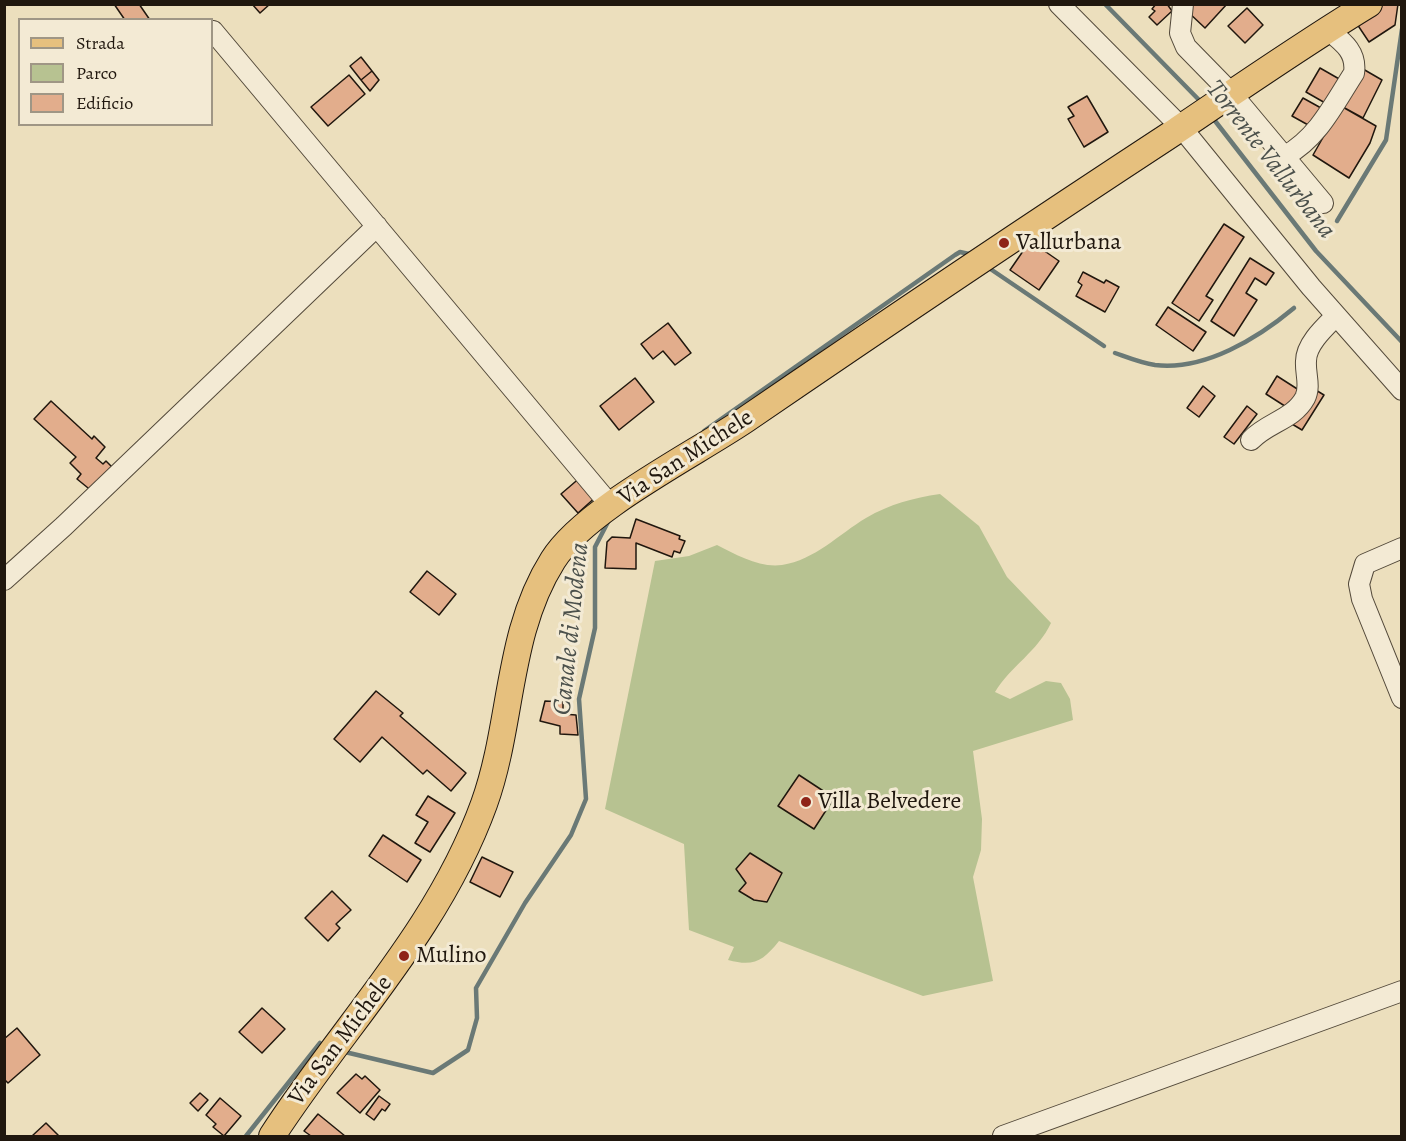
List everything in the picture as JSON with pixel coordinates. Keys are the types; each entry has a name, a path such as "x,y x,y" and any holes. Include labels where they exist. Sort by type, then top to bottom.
{"main road":[{"name":"Via San Michele","path":"272,1137 404,956 437,904 484,805 498,755 519,640 529,608 554,558 569,540 611,506 721,436 1225,97 1369,4"}],"street":[{"path":"1059,4 1187,123 1336,316 1401,390"},
{"path":"1183,4 1181,40 1225,97 1285,156 1323,203"},
{"path":"213,30 611,506"},
{"path":"1285,156 1300,148 1316,132 1354,73 1355,64 1347,45 1328,30"},
{"path":"4,580 64,526 377,226"},
{"path":"1251,440 1267,425 1295,413 1308,390 1307,354 1324,327 1336,316"},
{"path":"1401,548 1365,564 1359,584 1362,599 1401,698"},
{"path":"1003,1137 1401,992"}],"green space":[{"path":"940,494 979,526 1007,577 1051,623 1032,651 995,692 1010,699 1046,681 1061,683 1070,699 1073,720 973,751 982,819 981,850 973,877 993,981 923,996 779,941 763,958 757,961 745,963 728,960 734,947 689,930 684,844 605,809 655,561 689,556 717,545 748,560 765,565 782,565 816,552 866,518 884,509"}],"building":[{"path":"114,4 139,4 149,18 124,18"},
{"path":"252,4 270,4 260,13"},
{"path":"1156,4 1167,4 1172,11 1157,25 1149,17 1155,11 1152,9"},
{"path":"1192,4 1227,4 1205,28 1187,11"},
{"path":"1381,4 1398,4 1395,25 1369,42 1355,21"},
{"path":"1247,8 1263,25 1245,43 1228,26"},
{"path":"361,57 372,71 361,80 350,66"},
{"path":"1320,68 1341,80 1327,104 1306,92"},
{"path":"1363,69 1382,80 1363,118 1341,106"},
{"path":"372,71 379,80 370,91 361,80"},
{"path":"349,75 365,94 328,126 311,107"},
{"path":"1087,96 1108,132 1084,147 1068,119 1074,116 1068,107"},
{"path":"1303,98 1321,108 1310,126 1292,116"},
{"path":"1341,106 1376,126 1370,143 1349,178 1313,155"},
{"path":"1224,224 1244,237 1206,296 1213,300 1199,321 1172,303"},
{"path":"1030,241 1059,261 1039,290 1010,270"},
{"path":"1250,258 1274,273 1266,285 1255,278 1246,293 1257,300 1234,336 1211,321"},
{"path":"1083,272 1104,283 1106,280 1119,287 1105,312 1076,296 1082,285 1078,282"},
{"path":"1168,307 1206,332 1193,351 1156,325"},
{"path":"668,323 691,353 675,365 663,351 653,359 641,344"},
{"path":"1277,376 1302,392 1291,410 1266,394"},
{"path":"635,378 654,402 619,430 600,406"},
{"path":"1203,386 1215,396 1199,417 1187,408"},
{"path":"1314,389 1324,395 1302,430 1292,424"},
{"path":"51,401 92,439 94,436 105,447 96,458 103,464 106,461 114,469 93,492 77,479 81,474 70,463 76,457 34,419"},
{"path":"1247,406 1257,414 1234,444 1224,437"},
{"path":"582,476 598,495 578,513 561,494"},
{"path":"636,519 680,536 679,539 685,541 680,553 674,551 672,557 636,543 636,569 605,568 607,542 612,537 630,538"},
{"path":"427,571 456,594 439,615 410,592"},
{"path":"376,691 403,713 400,716 466,773 451,791 427,770 423,774 382,737 360,762 334,739"},
{"path":"545,701 563,702 563,714 576,715 578,735 560,734 560,726 540,721"},
{"name":"Villa Belvedere","path":"799,775 834,798 814,829 778,806"},
{"path":"428,796 455,813 430,852 415,843 428,822 416,815"},
{"path":"383,835 421,860 407,882 369,856"},
{"path":"750,853 782,873 767,902 754,900 739,891 746,883 736,869"},
{"path":"482,857 513,872 500,897 470,882"},
{"path":"332,891 351,910 336,924 340,928 328,941 305,918"},
{"path":"262,1008 285,1029 262,1053 239,1032"},
{"path":"17,1028 40,1055 8,1083 4,1079 4,1039"},
{"path":"356,1074 362,1079 365,1076 380,1090 360,1113 337,1093"},
{"path":"200,1093 208,1100 198,1111 190,1103"},
{"path":"379,1096 390,1104 385,1111 382,1109 374,1120 366,1114"},
{"path":"220,1098 241,1116 224,1136 213,1127 216,1124 206,1115"},
{"path":"318,1114 345,1136 311,1136 304,1131"},
{"path":"46,1123 59,1136 32,1136"}],"waterway":[{"name":"Torrente Vallurbana","path":"1105,4 1202,103"},
{"name":"Canale di Modena","path":"1337,221 1386,140 1402,29"},
{"name":"Torrente Vallurbana","path":"1212,117 1316,251 1402,342"},
{"name":"Canale di Modena","path":"704,431 955,255 960,252 969,254"},
{"name":"Canale di Modena","path":"986,266 1104,346"},
{"name":"Canale di Modena","path":"1115,353 1155,365 1174,366 1193,363 1211,358 1247,341 1294,308"},
{"name":"Canale di Modena","path":"345,1052 433,1073 468,1050 477,1018 476,988 525,903 571,835 586,799 579,699 595,628 595,547 609,520"},
{"name":"Canale di Modena","path":"246,1136 320,1043"}],"place":[{"name":"Vallurbana","path":"1004,243"},
{"name":"Villa Belvedere","path":"806,802"},
{"name":"Mulino","path":"404,956"}]}
